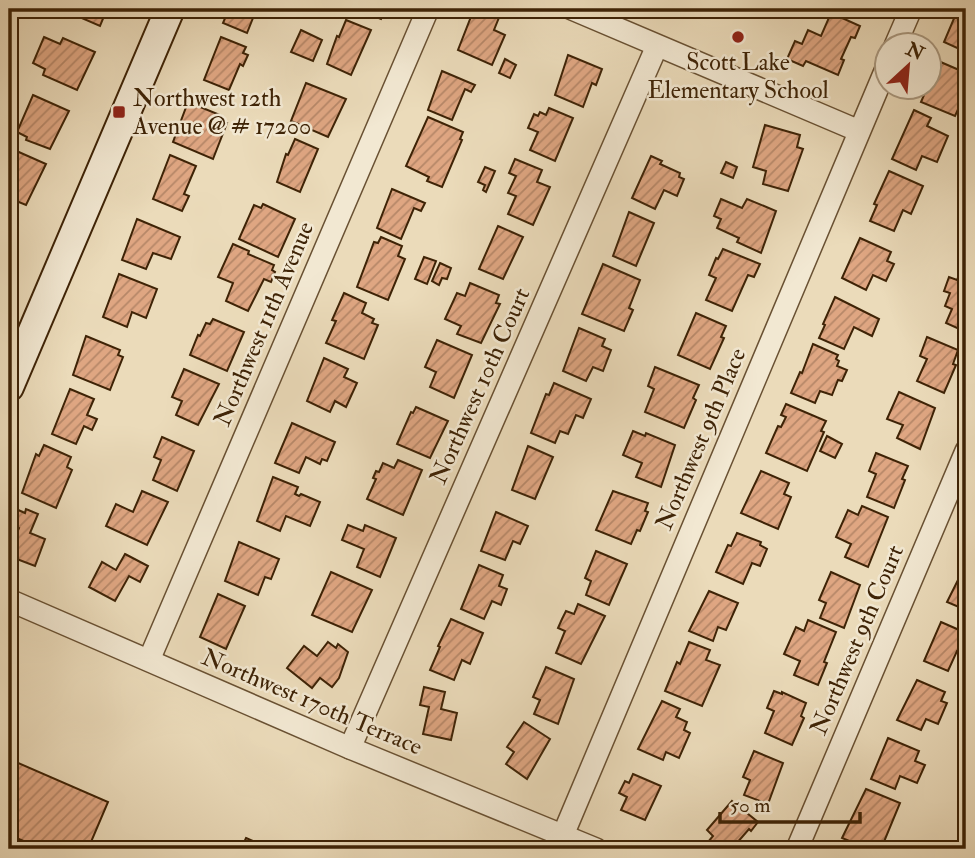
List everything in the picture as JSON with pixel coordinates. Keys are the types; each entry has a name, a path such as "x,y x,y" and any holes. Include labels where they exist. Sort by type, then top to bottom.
{"street":[{"path":"9,387 170,9"},
{"name":"Northwest 11th Avenue","path":"149,660 428,9"},
{"path":"572,9 859,131"},
{"path":"901,32 911,9"},
{"name":"Northwest 10th Court","path":"350,748 657,46"},
{"name":"Northwest 9th Place","path":"564,835 874,95"},
{"name":"Northwest 9th Court","path":"797,849 966,451"},
{"name":"Northwest 170th Terrace","path":"9,600 350,748 596,849"}],"building":[{"path":"80,9 107,9 100,26 77,16"},
{"path":"229,9 267,9 263,16 255,13 247,33 223,23"},
{"path":"356,9 385,9 381,19"},
{"path":"474,9 485,9 500,15 494,30 505,35 492,65 458,50"},
{"path":"958,9 966,9 966,52 944,42"},
{"path":"831,13 860,26 855,38 851,37 841,59 844,60 838,75 806,61 803,66 787,59 795,41 802,44 808,30 821,36"},
{"path":"346,20 371,30 351,75 327,64"},
{"path":"301,30 322,40 313,61 291,52"},
{"path":"44,37 60,44 63,38 95,52 77,90 43,75 45,69 33,63"},
{"path":"221,37 246,47 243,53 248,55 243,66 240,64 229,90 204,80"},
{"path":"568,55 602,69 596,85 592,83 583,107 555,95"},
{"path":"505,59 516,65 510,78 499,73"},
{"path":"944,63 966,73 962,93 965,94 955,116 921,102 944,102"},
{"path":"442,71 475,85 471,92 465,89 452,120 428,110"},
{"path":"306,83 346,99 328,137 291,121"},
{"path":"33,95 69,111 50,149 26,140 27,137 17,132"},
{"path":"188,102 220,115 218,120 227,123 213,159 173,142"},
{"path":"549,108 573,118 555,161 530,150 538,132 528,128 534,114 538,116 540,112 546,115"},
{"path":"914,110 931,118 927,126 948,136 937,162 922,156 916,170 892,159"},
{"path":"428,117 463,132 442,187 427,181 429,177 406,166"},
{"path":"765,125 800,135 797,147 803,149 788,191 763,184 766,171 753,167"},
{"path":"295,139 318,149 300,192 277,182 286,154 288,155"},
{"path":"12,149 46,164 26,205 9,198 9,157"},
{"path":"170,155 196,166 184,194 189,196 182,211 153,199"},
{"path":"651,156 662,161 660,164 680,173 679,177 684,179 677,196 664,190 655,209 632,198"},
{"path":"515,159 542,170 537,182 550,187 533,225 508,214 516,196 508,193 516,176 509,173"},
{"path":"726,162 737,167 733,178 721,173"},
{"path":"485,167 495,171 486,192 483,190 485,185 478,182"},
{"path":"889,171 923,186 911,214 903,210 894,231 870,221 877,205 874,204"},
{"path":"392,189 425,203 421,211 414,208 401,239 377,228"},
{"path":"721,199 742,208 747,199 776,211 761,253 737,242 739,238 717,228 721,219 714,216"},
{"path":"263,204 295,219 278,257 239,239 254,205 261,208"},
{"path":"629,212 654,223 636,266 613,256"},
{"path":"137,219 180,237 171,259 153,253 146,269 122,260"},
{"path":"9,226 17,230 9,249"},
{"path":"498,226 523,237 503,279 479,269"},
{"path":"381,237 402,246 398,256 405,259 388,300 357,287 374,242 378,243"},
{"path":"860,238 891,252 887,261 894,264 886,281 873,275 866,290 842,278"},
{"path":"233,244 274,265 272,270 275,272 271,282 264,279 248,311 226,301 233,283 218,277"},
{"path":"723,249 760,264 754,277 748,275 732,311 706,300 716,278 709,275"},
{"path":"424,257 436,261 427,284 415,279"},
{"path":"440,263 451,268 447,279 442,278 439,285 432,281"},
{"path":"603,264 640,280 629,308 633,310 624,331 582,314"},
{"path":"961,270 966,272 966,332 946,323 952,309 945,306 950,293 944,291 949,277 957,280"},
{"path":"119,274 157,289 146,318 132,312 127,327 103,317"},
{"path":"470,283 499,295 496,303 500,304 481,343 457,334 461,326 445,319 457,293 465,296"},
{"path":"344,293 366,303 362,313 374,319 372,323 378,325 364,359 326,343 336,321 332,320"},
{"path":"835,297 879,319 872,336 854,327 844,349 819,338"},
{"path":"696,313 726,326 721,337 724,338 710,369 678,355"},
{"path":"213,319 244,332 227,371 190,355 198,335 200,336 206,323 210,324"},
{"path":"579,328 605,339 602,346 611,350 603,371 593,367 586,381 563,371"},
{"path":"86,336 120,350 118,355 123,357 110,390 73,375"},
{"path":"927,337 958,350 953,364 956,365 944,393 917,381 927,359 920,356"},
{"path":"437,340 472,355 454,398 430,387 436,372 425,367"},
{"path":"813,344 838,355 837,366 847,370 842,381 838,380 832,395 820,391 815,403 791,393"},
{"path":"324,358 348,369 344,377 357,383 346,407 335,401 330,412 307,401"},
{"path":"655,367 699,385 693,398 696,400 684,428 645,412 654,389 648,386"},
{"path":"184,369 219,384 198,425 176,415 182,401 172,397"},
{"path":"554,383 591,399 583,418 576,415 568,434 560,431 555,443 531,433 546,394 549,395"},
{"path":"70,389 94,399 87,415 97,419 92,430 84,426 76,444 52,434"},
{"path":"899,392 935,408 920,449 897,438 903,425 887,419"},
{"path":"786,404 826,421 807,471 766,453 778,426 781,427 786,417 781,415"},
{"path":"416,407 448,421 430,458 397,444 411,412 413,413"},
{"path":"292,423 335,442 327,461 322,459 320,464 306,457 299,473 275,463"},
{"path":"633,431 645,436 646,433 675,445 661,487 636,477 642,463 623,455"},
{"path":"827,436 842,444 835,458 820,451"},
{"path":"162,437 194,451 177,491 153,480 161,460 154,457"},
{"path":"44,445 71,457 67,467 72,470 56,508 22,493 36,454 39,456"},
{"path":"528,446 553,457 535,499 512,490"},
{"path":"876,453 908,466 894,508 867,497 876,474 869,471"},
{"path":"398,460 422,470 403,515 367,499 376,479 373,478 376,471 379,472 383,463 394,468"},
{"path":"761,471 789,483 784,494 791,497 778,529 741,513"},
{"path":"273,477 298,487 295,494 320,502 310,526 286,516 280,531 257,521"},
{"path":"142,491 168,502 147,545 106,526 116,504 133,512"},
{"path":"613,491 648,503 645,511 648,512 631,544 596,530"},
{"path":"862,506 888,517 868,567 845,557 851,544 836,537 848,510 858,515"},
{"path":"16,509 25,513 26,509 38,514 30,533 45,539 35,566 9,556 11,541 13,542 19,528 10,525"},
{"path":"496,512 528,526 520,544 513,541 505,560 481,551"},
{"path":"348,525 363,531 365,525 396,538 380,577 357,567 364,549 342,540"},
{"path":"737,533 761,542 760,545 767,549 760,566 752,563 743,584 716,572 728,545 731,546"},
{"path":"239,542 279,559 271,579 265,577 258,595 225,581"},
{"path":"596,551 627,564 609,605 586,595 591,581 585,578"},
{"path":"125,554 148,566 140,582 129,576 115,601 89,587 102,562 116,570"},
{"path":"966,564 966,610 947,602"},
{"path":"479,565 503,575 499,586 507,589 501,605 492,601 484,619 461,609"},
{"path":"331,572 372,590 352,632 312,615"},
{"path":"831,572 860,585 844,628 820,618 826,603 819,600"},
{"path":"709,591 738,603 726,630 718,627 713,641 689,631"},
{"path":"218,594 245,606 226,649 200,637"},
{"path":"578,604 605,616 581,664 556,653 565,631 558,628 562,619 566,611 574,614"},
{"path":"451,619 483,633 470,664 462,660 454,680 430,670"},
{"path":"808,620 836,632 818,685 794,675 800,661 784,654 796,627 804,631"},
{"path":"941,622 966,633 965,654 957,651 948,671 924,661"},
{"path":"328,642 336,648 338,644 348,652 339,678 332,687 320,678 312,688 287,668 304,646 317,656"},
{"path":"689,642 710,650 706,660 720,665 702,706 665,691"},
{"path":"546,667 574,679 558,724 534,714 540,700 533,697"},
{"path":"917,680 945,692 941,701 947,703 938,724 926,719 921,730 897,720"},
{"path":"424,687 445,692 441,709 457,713 451,740 423,734 429,707 420,705"},
{"path":"774,691 806,703 801,716 804,718 792,745 765,733 774,711 767,708"},
{"path":"662,701 680,709 676,717 687,722 684,730 690,733 679,758 666,752 663,760 638,749"},
{"path":"524,722 550,739 527,779 506,764 514,752 507,747"},
{"path":"888,738 919,751 915,761 925,765 917,783 900,776 895,789 871,779"},
{"path":"754,751 783,763 768,804 744,795 750,780 743,777"},
{"path":"9,759 108,802 88,849 43,849 9,835"},
{"path":"633,774 661,786 645,820 621,810 627,797 619,793 625,781 629,783"},
{"path":"866,789 900,803 881,849 869,849 842,838"},
{"path":"732,801 758,822 736,844 738,845 735,849 706,849 704,847 713,836 707,830"},
{"path":"246,838 272,849 241,849"}],"place":[{"name":"Scott Lake Elementary School","path":"738,37"},
{"name":"Northwest 12th Avenue @ # 17200","path":"119,112"}]}
